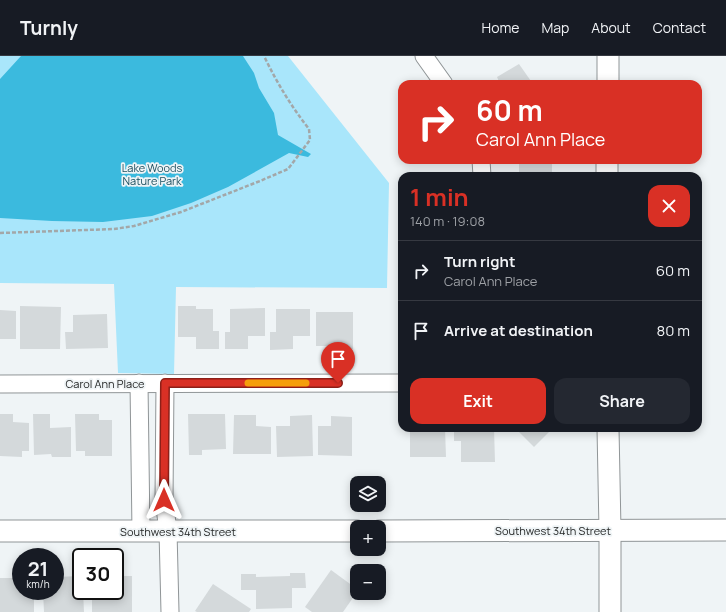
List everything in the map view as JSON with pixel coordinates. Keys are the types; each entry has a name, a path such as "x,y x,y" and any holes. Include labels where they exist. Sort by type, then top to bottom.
{"street":[{"path":"424,56 441,80"},
{"path":"608,56 608,80"},
{"path":"139,383 141,532"},
{"path":"165,383 164,500 168,531 170,612"},
{"name":"Carol Ann Place","path":"0,384 398,383"},
{"path":"608,432 610,612"},
{"name":"Southwest 34th Street","path":"386,531 726,530"},
{"name":"Southwest 34th Street","path":"0,531 350,531"}],"path":[{"path":"0,233 96,230 134,226 181,212 288,169 310,140 309,129 291,106 277,84 264,56"}],"green space":[{"name":"Lake Woods Nature Park","path":"0,56 288,56 389,183 387,288 176,287 174,374 118,373 114,284 0,283"}],"shaded area":[{"path":"21,56 243,56 254,73 259,88 274,113 278,135 311,154 308,157 289,153 228,187 191,203 152,216 103,222 0,218 0,79"}],"building":[{"path":"519,64 530,80 498,80 497,77"},
{"path":"519,164 552,164 552,172 519,172"},
{"path":"20,306 61,307 60,349 20,349"},
{"path":"178,306 196,306 196,309 213,309 213,331 219,331 219,349 196,349 196,337 178,337"},
{"path":"265,308 265,336 248,336 248,349 225,349 225,332 230,332 230,309"},
{"path":"276,309 310,309 310,336 293,336 293,349 270,350 270,332 276,332"},
{"path":"0,310 16,311 16,339 0,339"},
{"path":"316,312 353,312 353,349 331,349 331,346 316,346"},
{"path":"107,314 108,348 66,349 65,332 73,332 73,315"},
{"path":"0,414 13,414 13,422 29,423 29,451 22,451 22,457 0,456"},
{"path":"33,414 50,414 50,428 71,427 71,457 52,457 51,454 34,455"},
{"path":"75,414 99,414 99,420 112,420 112,456 85,456 85,451 76,451"},
{"path":"188,414 225,414 226,449 202,450 202,455 189,455"},
{"path":"234,415 256,415 256,426 271,427 271,454 233,454"},
{"path":"312,415 313,456 277,457 276,426 290,426 290,416"},
{"path":"331,416 352,417 352,456 318,455 318,426 331,426"},
{"path":"410,432 445,432 446,457 410,457"},
{"path":"454,432 494,432 495,462 461,462 461,441 454,441"},
{"path":"519,432 549,432 534,447"},
{"path":"331,570 350,584 350,600 351,600 343,612 312,612 305,607"},
{"path":"290,573 305,573 306,588 292,588 292,608 256,609 256,590 241,590 241,574 256,574 256,577 290,576"},
{"path":"72,576 72,600 83,600 84,612 44,612 43,600 64,600 64,577"},
{"path":"124,576 132,576 132,612 92,612 92,600 124,600"},
{"path":"0,578 12,578 12,600 34,600 34,612 0,612"},
{"path":"213,584 251,609 249,612 195,611"}],"slow traffic":[{"path":"248,383 306,383"}],"route":[{"path":"164,500 165,383 338,383"}]}
